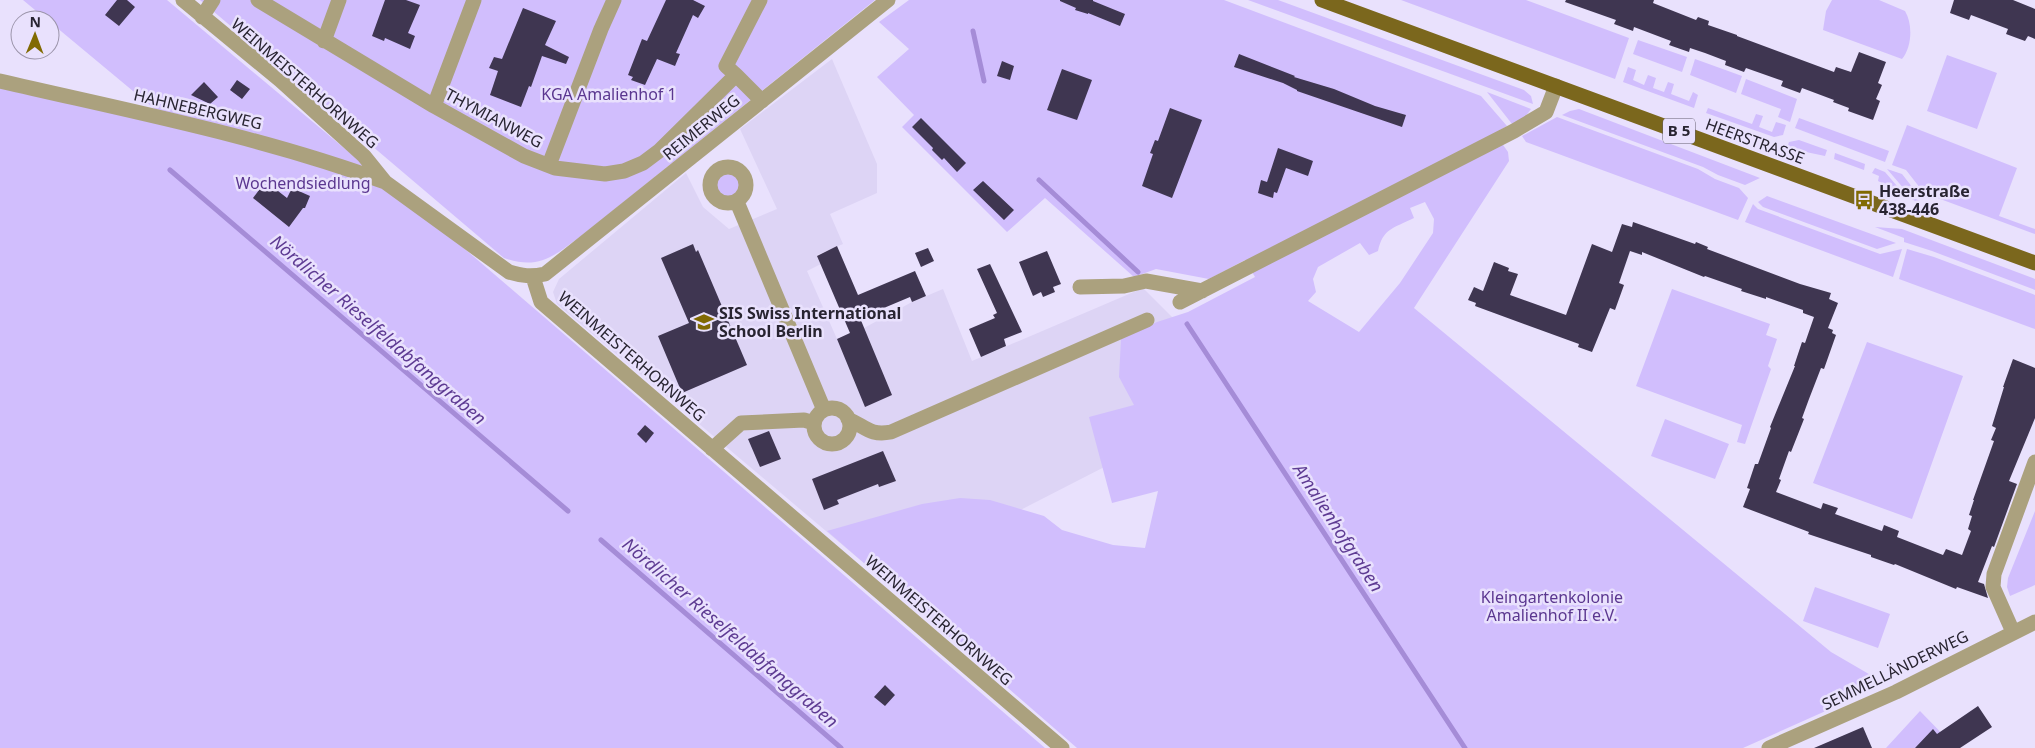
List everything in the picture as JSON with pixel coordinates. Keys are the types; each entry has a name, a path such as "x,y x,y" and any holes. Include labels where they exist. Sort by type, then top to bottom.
{"main road":[{"name":"HEERSTRASSE","path":"1322,0 2035,263"}],"street":[{"name":"WEINMEISTERHORNWEG","path":"183,0 280,80 364,156 385,182 509,272 533,277 541,302 1062,748"},
{"path":"202,17 214,0"},
{"name":"THYMIANWEG","path":"258,0 434,106 524,156 549,165 605,174 624,172 643,163 659,152 736,75"},
{"path":"324,41 339,0"},
{"path":"434,106 474,0"},
{"path":"549,165 614,0"},
{"path":"760,0 726,66 762,101"},
{"name":"REIMERWEG","path":"533,277 545,274 888,0"},
{"name":"HAHNEBERGWEG","path":"0,81 282,148 334,163 385,182"},
{"path":"1180,302 1514,131 1546,112 1556,86"},
{"path":"708,144 720,168"},
{"path":"732,167 738,169 746,178 746,190 737,202 728,204 713,195 710,183 712,177 720,168 732,167"},
{"path":"737,202 824,410"},
{"path":"1080,287 1124,286 1146,281 1202,292"},
{"path":"848,419 849,431 847,436 837,444 825,443 816,435 814,423 824,410 829,409 840,410 848,419 870,432 880,434 891,432 1147,320"},
{"path":"712,449 741,423 804,420 814,423"},
{"path":"2013,632 1993,587 1994,574 2035,462"},
{"name":"SEMMELLÄNDERWEG","path":"1769,748 1896,692 2013,632 2033,628"}],"shaded area":[{"name":"SIS Swiss International School Berlin","path":"832,59 877,164 877,193 830,214 843,244 817,255 821,264 807,271 837,339 864,328 912,302 943,289 972,361 1143,288 1172,317 1231,402 884,580 557,304 553,292 559,279 686,173 703,207 729,229 777,209 740,129"}],"green space":[{"name":"Wochendsiedlung","path":"23,0 167,0 466,250 1045,748 0,748 0,88 175,126 60,30 60,10 35,10"},
{"name":"KGA Amalienhof 1","path":"200,0 875,0 585,233 556,254 528,263 504,258"},
{"name":"Kleingartenkolonie Amalienhof II e.V.","path":"909,0 1224,0 1481,96 1507,126 1420,178 1501,142 1508,152 1509,161 1414,308 1831,652 1874,677 1877,682 1875,689 1743,748 1077,748 827,531 922,504 960,498 990,500 1044,516 1062,530 1113,545 1145,548 1158,491 1112,503 1089,417 1134,405 1119,377 1121,339 1157,322 1188,312 1255,277 1245,260 1209,279 1156,269 1134,277 1045,198 1007,232 902,127 914,115 877,77 909,49 879,22","holes":["1425,202 1434,219 1433,233 1400,283 1359,332 1308,301 1316,292 1313,279 1318,267 1360,243 1369,255 1378,251 1386,233 1414,218 1410,208"]},
{"path":"1248,0 1278,0 1524,90 1531,96 1533,104"},
{"path":"1401,0 1526,0 1629,38 1615,79"},
{"path":"1832,0 1879,0 1905,11 1908,16 1910,35 1908,48 1902,59 1823,30 1826,11"},
{"path":"1638,40 1687,57 1682,72 1633,54"},
{"path":"1947,55 1997,73 1977,129 1927,111"},
{"path":"1695,59 1742,76 1736,93 1690,75"},
{"path":"1628,67 1636,70 1633,80 1644,85 1648,75 1656,78 1653,88 1664,92 1668,82 1674,84 1671,94 1689,101 1693,92 1698,95 1694,108 1623,82"},
{"path":"1746,79 1797,99 1790,122 1778,117 1781,109 1741,94"},
{"path":"1487,92 1531,109 1525,117 1512,124"},
{"path":"1708,108 1752,124 1756,114 1763,116 1759,127 1772,132 1776,122 1786,125 1783,135 1774,137 1706,113"},
{"path":"1579,109 1760,178 1745,185 1703,167 1562,115"},
{"path":"1557,117 1698,169 1715,179 1739,188 1748,198 1738,220 1526,142 1522,136"},
{"path":"1799,118 1889,151 1885,162 1795,128"},
{"path":"1907,125 2017,168 1999,216 2035,229 2035,234 1924,193 1906,170 1892,165"},
{"path":"1799,140 1827,150 1825,156 1787,148 1789,142"},
{"path":"1835,153 1865,164 1864,170 1834,159"},
{"path":"1875,168 1885,172 1903,193 1920,201 1919,203 1878,181 1879,176 1872,173"},
{"path":"1887,169 1902,174 1920,197 1905,190"},
{"path":"729,172 738,176 742,185 738,194 729,198 720,194 716,185 720,176"},
{"path":"1767,196 1896,243 1877,249 1763,207 1758,202"},
{"path":"1753,204 1758,209 1880,254 1902,249 1893,277 1745,222"},
{"path":"1875,227 1902,229 2035,279 2035,290 1904,242 1904,238"},
{"path":"1907,249 1934,257 2035,295 2035,329 1899,279"},
{"path":"1672,289 1770,324 1766,335 1777,339 1768,366 1771,369 1745,444 1737,442 1742,425 1636,386"},
{"path":"1867,342 1963,376 1912,519 1813,483"},
{"path":"1665,419 1729,444 1715,479 1651,456"},
{"path":"2035,511 2035,585 2010,596 2007,587 2008,578"},
{"path":"1815,587 1890,614 1878,648 1803,621"},
{"path":"1920,711 1956,748 1886,748"}],"building":[{"path":"117,0 127,0 135,7 119,26 105,15"},
{"path":"385,0 406,0 420,5 408,33 415,36 410,49 385,38 384,41 372,36"},
{"path":"666,0 693,0 705,6 698,18 693,15 676,53 680,54 675,66 657,59 645,85 631,80 633,77 628,75 642,39 647,41"},
{"path":"1060,0 1093,0 1125,14 1120,26 1088,13 1075,10 1076,8"},
{"path":"1566,0 1654,0 1653,3 1696,20 1698,17 1709,21 1708,25 1834,72 1836,67 1851,72 1859,52 1886,62 1878,83 1882,85 1876,99 1880,101 1873,120 1848,111 1849,108 1833,102 1834,100 1802,88 1800,93 1781,86 1783,81 1746,68 1744,72 1725,65 1726,61 1705,53 1690,48 1689,52 1669,45 1671,41 1634,27 1633,31 1614,24 1616,20 1565,2"},
{"path":"1954,0 2013,0 2035,9 2035,39 2028,36 2025,41 2006,34 2008,29 1971,15 1969,20 1950,13"},
{"path":"523,8 556,21 545,45 569,57 566,64 542,56 531,87 529,86 521,107 490,95 498,71 489,68 494,57 502,59"},
{"path":"1239,54 1294,77 1406,115 1402,127 1234,67"},
{"path":"1002,61 1014,66 1010,80 997,76"},
{"path":"1062,69 1092,80 1077,120 1047,110"},
{"path":"237,80 250,89 242,99 230,90"},
{"path":"204,82 218,97 210,104 191,95"},
{"path":"1170,108 1202,120 1172,198 1142,186 1153,154 1150,153 1155,140 1158,141"},
{"path":"921,118 966,163 957,172 944,158 942,160 932,150 933,148 912,127"},
{"path":"1278,148 1313,161 1308,176 1286,168 1277,193 1274,192 1273,198 1258,193 1261,180 1267,182"},
{"path":"983,181 1014,210 1004,220 973,190"},
{"path":"269,184 287,198 292,188 310,196 305,208 303,208 289,227 253,198 262,186 266,188"},
{"path":"1633,222 1695,244 1696,242 1708,247 1707,249 1800,284 1831,293 1829,299 1838,303 1828,328 1833,330 1832,333 1836,335 1824,369 1821,368 1809,399 1802,418 1804,419 1791,452 1789,451 1776,492 1821,509 1823,503 1838,508 1835,514 1882,531 1884,525 1899,531 1897,537 1943,555 1946,549 1962,555 1971,531 1968,529 1972,516 1969,515 1994,441 1991,440 1996,428 1992,426 2013,359 2035,368 2035,418 2009,481 2017,484 1994,547 1992,546 1978,582 1984,584 1988,598 1957,587 1956,589 1895,564 1871,557 1871,555 1808,534 1809,532 1743,507 1750,489 1747,488 1755,464 1758,464 1770,427 1795,366 1802,342 1805,343 1814,317 1803,313 1803,310 1766,297 1766,299 1741,291 1742,289 1704,277 1642,252 1642,255 1630,251 1619,283 1624,285 1615,310 1610,308 1592,352 1578,347 1579,344 1475,306 1476,303 1468,300 1474,287 1483,291 1494,262 1509,268 1508,271 1518,274 1510,295 1566,315 1592,244 1612,252 1622,224 1632,227"},
{"path":"693,244 696,252 698,250 747,365 682,393 658,336 689,323 661,258"},
{"path":"837,246 858,295 915,271 926,296 912,302 910,297 860,318 892,395 865,407 837,339 850,333 817,256"},
{"path":"928,248 934,261 921,267 915,253"},
{"path":"1047,251 1061,284 1053,287 1055,292 1043,297 1041,292 1033,296 1019,262"},
{"path":"990,264 1022,332 1004,339 1006,346 981,357 969,329 995,318 993,315 997,313 977,269"},
{"path":"645,425 654,433 646,443 637,434"},
{"path":"769,431 781,459 760,467 748,439"},
{"path":"883,451 896,481 879,487 878,484 837,500 839,504 824,510 812,479"},
{"path":"885,685 895,695 885,706 874,697"},
{"path":"1978,706 1992,727 1960,748 1915,748 1933,729 1937,734"},
{"path":"1863,727 1872,748 1814,748"}],"waterway":[{"name":"Amalienhofgraben","path":"973,31 984,81"},
{"name":"Nördlicher Rieselfeldabfanggraben","path":"170,170 568,511"},
{"name":"Amalienhofgraben","path":"1039,180 1138,272"},
{"name":"Amalienhofgraben","path":"1187,324 1465,748"},
{"name":"Nördlicher Rieselfeldabfanggraben","path":"601,540 841,748"}],"place":[{"name":"Heerstraße 438-446","path":"1864,200"},
{"name":"SIS Swiss International School Berlin","path":"704,322"}]}
